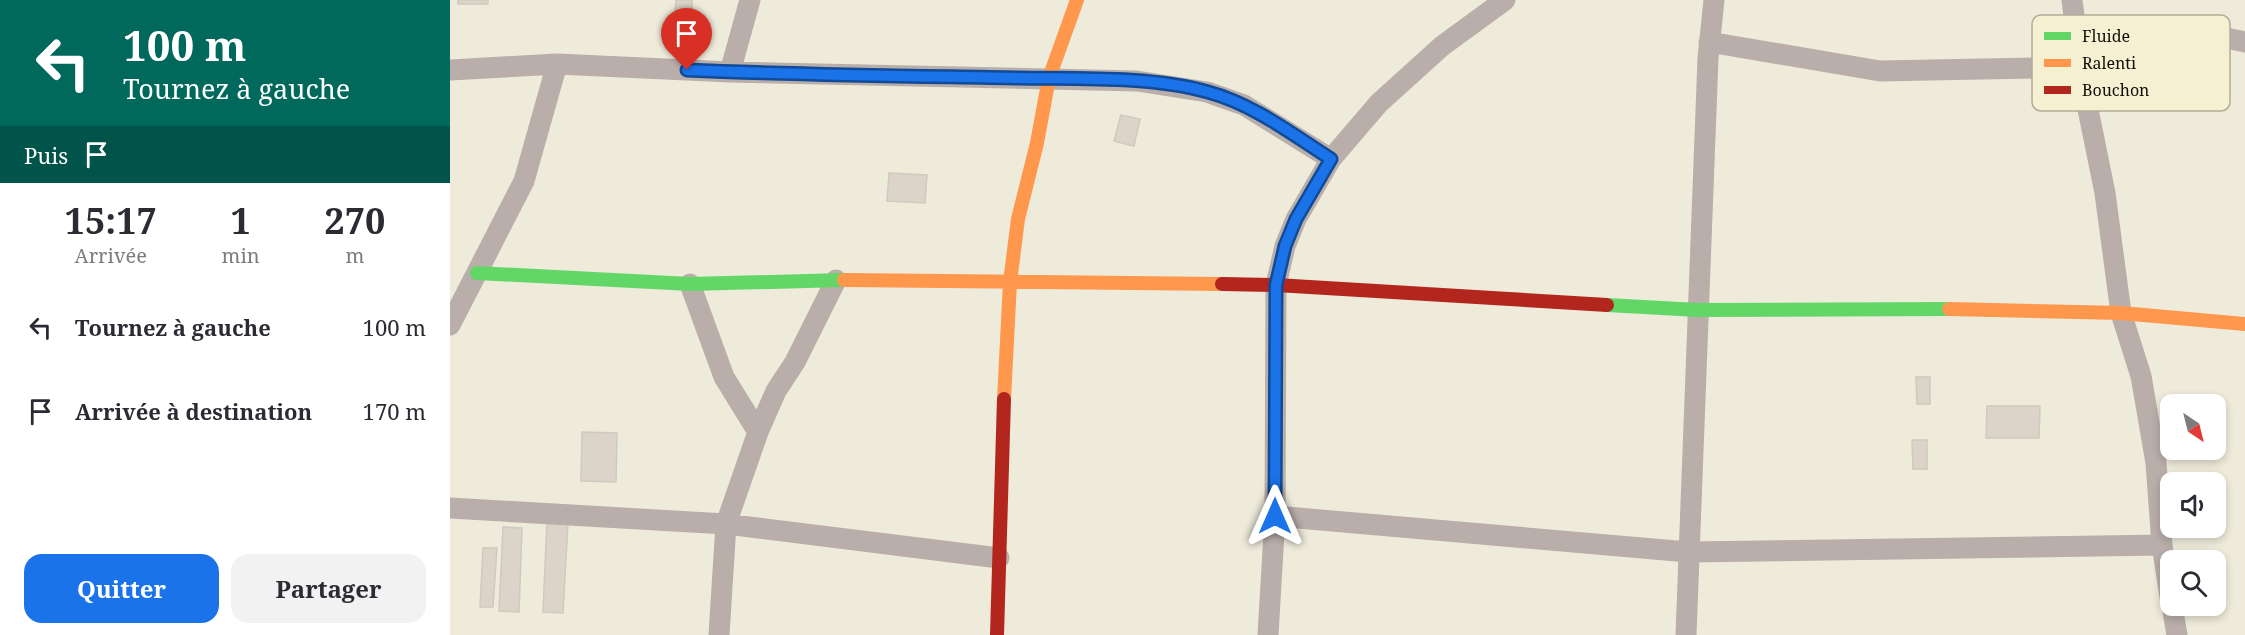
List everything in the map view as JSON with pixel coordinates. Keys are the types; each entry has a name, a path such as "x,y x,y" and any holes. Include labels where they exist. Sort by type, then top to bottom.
{"street":[{"path":"730,72 750,0"},
{"path":"997,635 1002,434 1011,282 1018,219 1037,143 1048,78 1077,0"},
{"path":"1268,635 1275,516 1276,285 1285,246 1296,219 1331,159 1379,103 1442,46 1505,0"},
{"path":"1686,635 1709,42 1714,0"},
{"path":"2072,0 2074,15"},
{"path":"2230,39 2245,42"},
{"path":"1709,42 1880,71 2032,68"},
{"path":"450,325 524,181 557,64"},
{"path":"450,70 557,64 730,72 1137,81 1207,92 1244,105 1331,159"},
{"path":"2089,111 2105,193 2121,313 2142,376 2156,463 2163,550"},
{"path":"477,273 690,284 836,280 1276,285 1698,310 1958,309 2121,313 2245,324"},
{"path":"719,635 726,525 758,432 776,391 795,362 836,280"},
{"path":"690,284 724,377 758,432"},
{"path":"450,508 726,525 999,558"},
{"path":"1275,516 1688,552 2162,545"},
{"path":"2174,616 2177,635"}],"building":[{"path":"458,0 488,0 488,4 458,4"},
{"path":"676,0 692,0 692,15 675,14"},
{"path":"1121,115 1140,119 1134,146 1114,141"},
{"path":"889,173 927,175 925,203 887,201"},
{"path":"1916,377 1930,377 1930,404 1917,404"},
{"path":"1987,406 2040,406 2039,438 1986,438"},
{"path":"582,432 617,433 616,482 581,481"},
{"path":"1912,440 1927,440 1927,469 1913,469"},
{"path":"547,521 568,522 563,613 543,612"},
{"path":"503,527 522,528 519,612 499,611"},
{"path":"483,548 497,548 493,607 480,607"}],"traffic: fast":[{"path":"477,273 690,284 844,280"},
{"path":"1607,305 1698,310 1949,309"}],"traffic: slow":[{"path":"1004,399 1010,282 1018,219 1037,143 1049,78 1077,0"},
{"path":"844,280 1222,284"},
{"path":"1949,309 2121,313 2245,324"}],"traffic: jam":[{"path":"1222,284 1276,285 1607,305"},
{"path":"997,635 1004,399"}],"route":[{"path":"687,70 1048,78 1137,81 1176,86 1207,92 1244,105 1331,159 1296,219 1285,246 1276,285 1275,516"}]}
